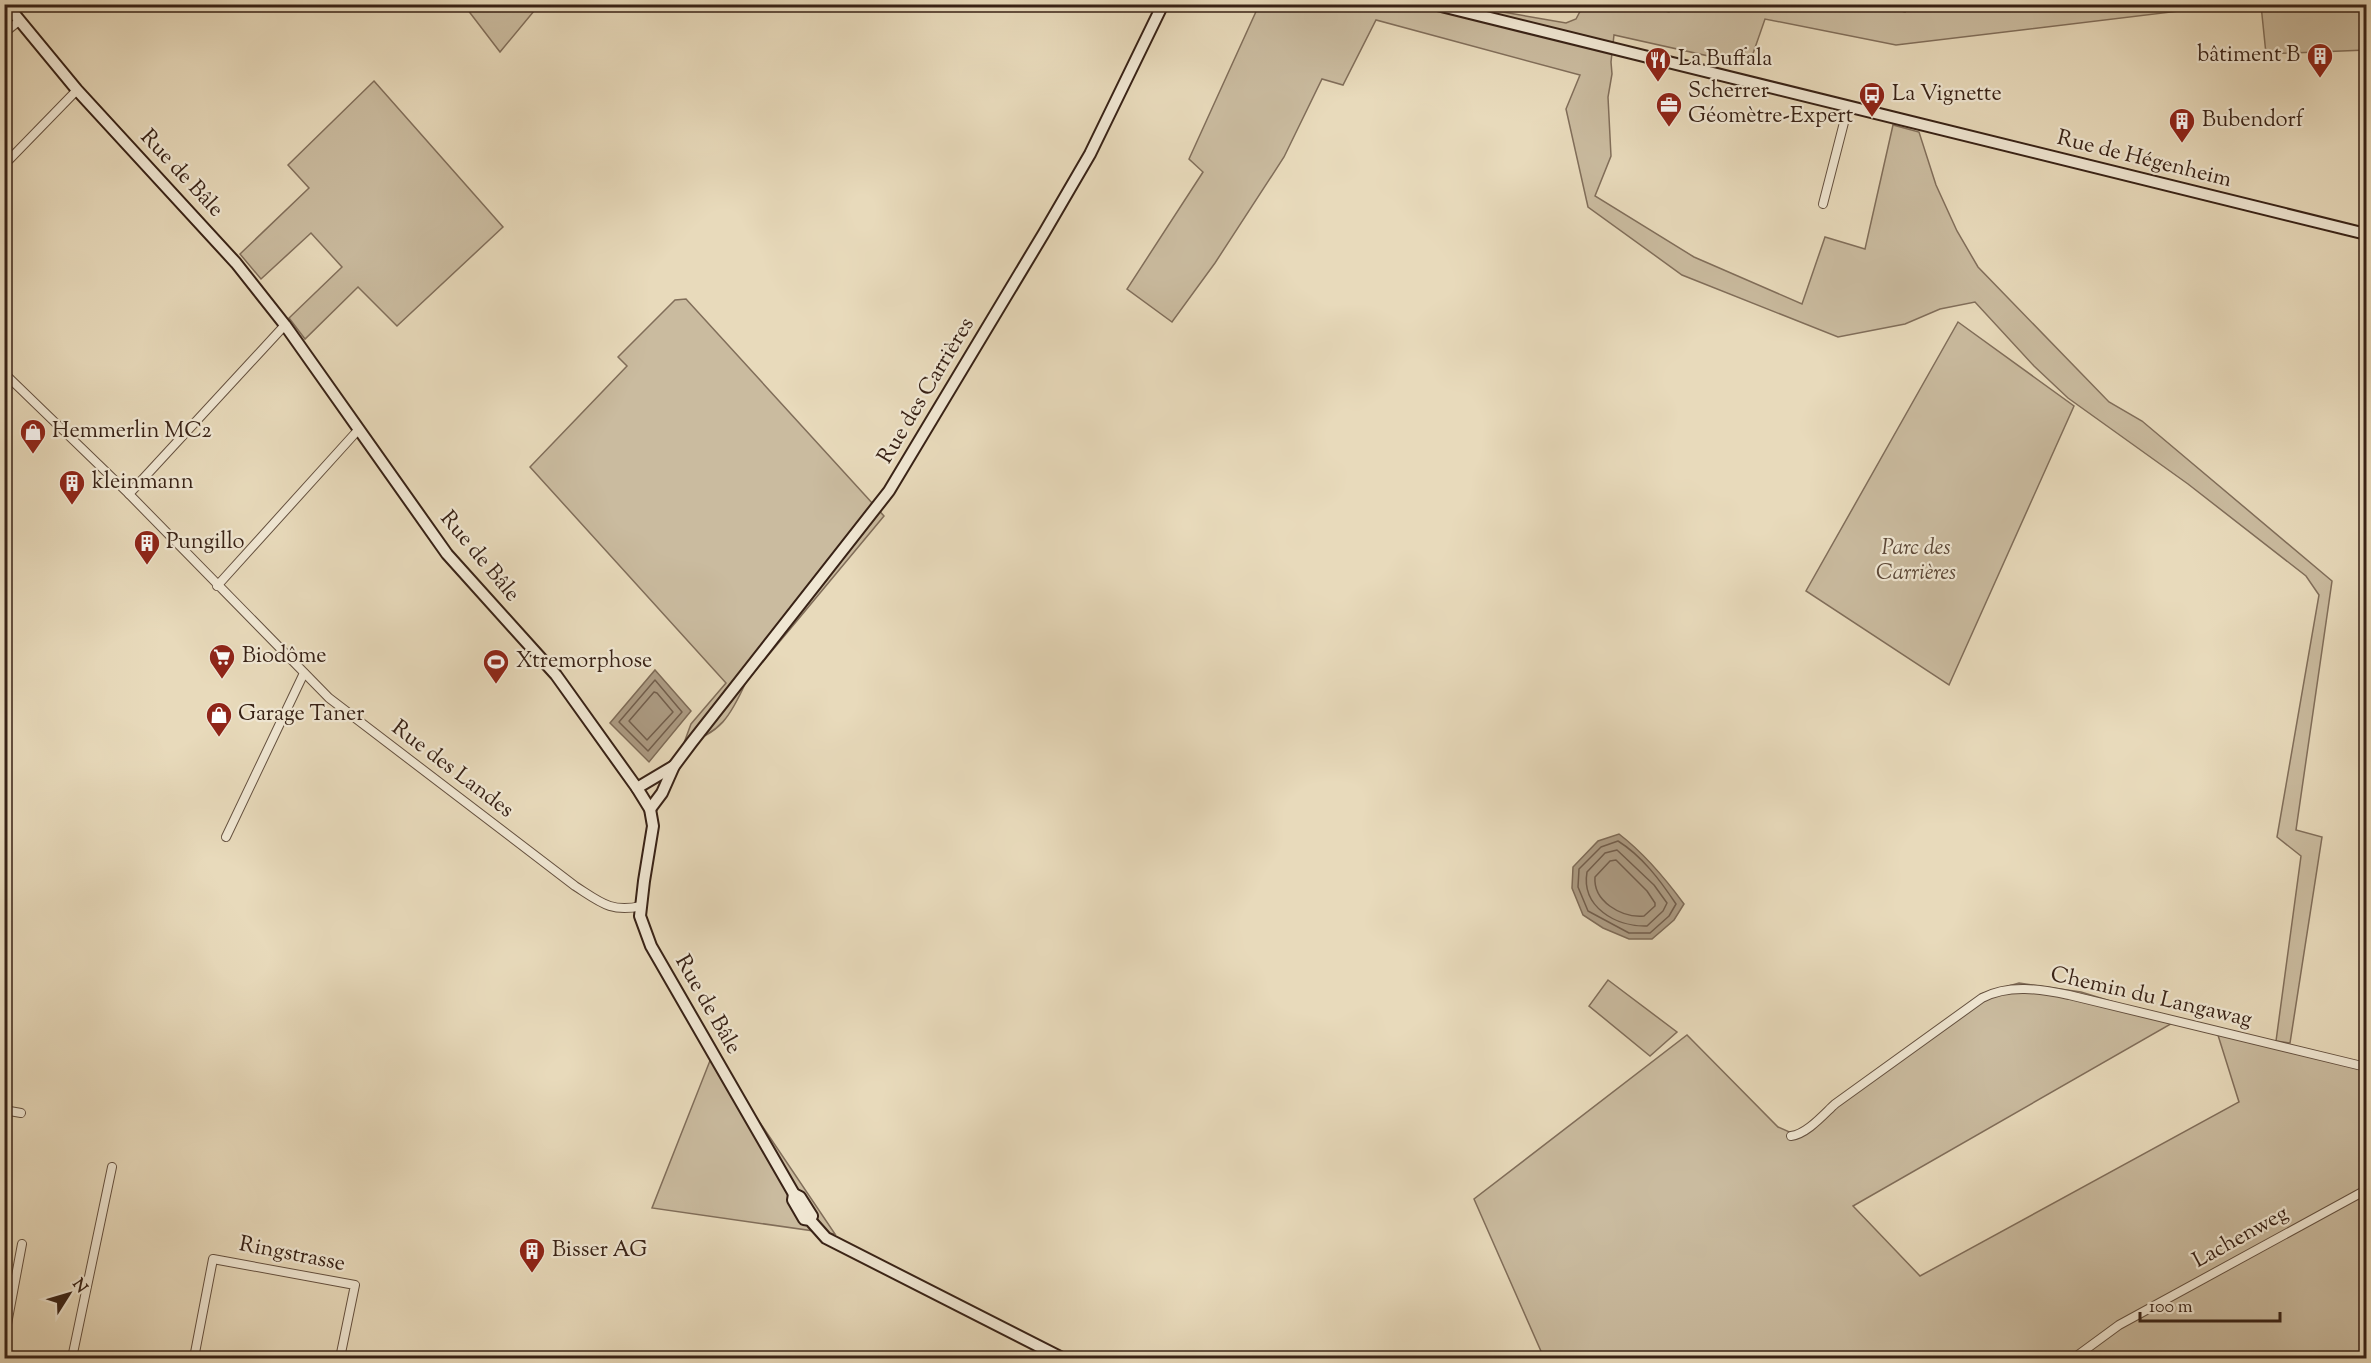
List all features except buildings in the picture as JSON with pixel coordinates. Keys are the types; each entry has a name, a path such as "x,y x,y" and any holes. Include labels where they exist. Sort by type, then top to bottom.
{"street":[{"name":"Rue de Bâle","path":"6,4 77,90 236,263 285,325 447,554 556,675 637,788 650,809 653,826 640,916 651,946 794,1194 793,1200 804,1219 810,1220 826,1238 842,1248 1062,1359"},
{"name":"Rue des Carrières","path":"650,809 662,793 674,766 889,491 1090,154 1163,4"},
{"name":"Rue de Hégenheim","path":"1433,4 2367,234"},
{"path":"4,33 19,21"},
{"path":"4,165 77,90"},
{"path":"1823,204 1848,107"},
{"path":"2367,321 2367,331"},
{"path":"129,494 285,325"},
{"name":"Rue des Landes","path":"4,373 129,494 217,586 339,706 575,886 614,908 625,910 641,906"},
{"path":"217,586 359,429"},
{"path":"226,837 304,673"},
{"name":"Rue des Carrières","path":"637,788 674,766"},
{"name":"Chemin du Langawag","path":"1791,1136 1795,1136 1814,1123 1835,1104 1982,998 2009,990 2047,991 2069,995 2367,1067"},
{"path":"4,1110 21,1113"},
{"path":"72,1359 112,1167"},
{"name":"Lachenweg","path":"2074,1359 2120,1325 2367,1190"},
{"path":"4,1340 22,1244"},
{"name":"Ringstrasse","path":"194,1359 213,1259 355,1285 340,1359"},
{"path":"4,1354 23,1359"}],"green space":[{"path":"1584,4 1633,5 1669,12 1671,4 1879,4 1905,12 1910,4 2212,5 2213,7 1896,45 1765,19 1749,65 1614,35 1608,97 1611,156 1595,196 1694,257 1802,304 1825,237 1865,249 1893,125 1919,132 1936,185 1957,231 1978,267 2109,402 2142,421 2332,581 2296,830 2322,837 2290,1043 2276,1041 2301,856 2277,837 2319,595 2306,576 2188,484 2068,398 2034,366 1975,302 1940,309 1905,324 1838,337 1682,275 1588,207 1566,109 1580,75 1376,20 1343,85 1322,79 1284,157 1215,263 1172,322 1127,289 1203,172 1189,159 1259,5 1463,5 1566,23 1576,19"},
{"path":"464,5 539,5 500,52"},
{"path":"2261,5 2366,5 2366,50 2266,54"},
{"path":"374,81 503,227 397,326 358,287 305,339 289,318 342,267 311,233 261,279 240,254 309,188 288,165"},
{"path":"686,299 884,516 746,682 723,722 707,735 684,743 691,724 726,683 530,467 627,366 618,357 675,300"},
{"name":"Parc des Carrières","path":"1958,322 2074,406 1949,685 1806,591"},
{"path":"1608,980 1677,1032 1650,1056 1589,1006"},
{"path":"2019,983 2081,992 2176,1021 1853,1206 1920,1276 2239,1102 2217,1032 2366,1065 2366,1358 1544,1358 1474,1199 1687,1035 1778,1127 1796,1135 1959,1015 1981,994"},
{"path":"713,1053 835,1234 652,1208"}],"water":[{"path":"655,670 691,711 649,762 610,723"},
{"path":"1619,834 1654,867 1684,904 1674,920 1652,939 1629,939 1603,928 1583,915 1572,888 1573,867 1598,841"}],"place":[{"name":"bâtiment B","path":"2320,79"},
{"name":"La Buffala","path":"1658,83"},
{"name":"La Vignette","path":"1872,118"},
{"name":"Scherrer Géomètre-Expert","path":"1669,128"},
{"name":"Bubendorf","path":"2182,144"},
{"name":"Hemmerlin MC2","path":"33,455"},
{"name":"kleinmann","path":"72,506"},
{"name":"Pungillo","path":"147,566"},
{"name":"Biodôme","path":"222,680"},
{"name":"Xtremorphose","path":"496,685"},
{"name":"Garage Taner","path":"219,738"},
{"name":"Bisser AG","path":"532,1274"}]}
